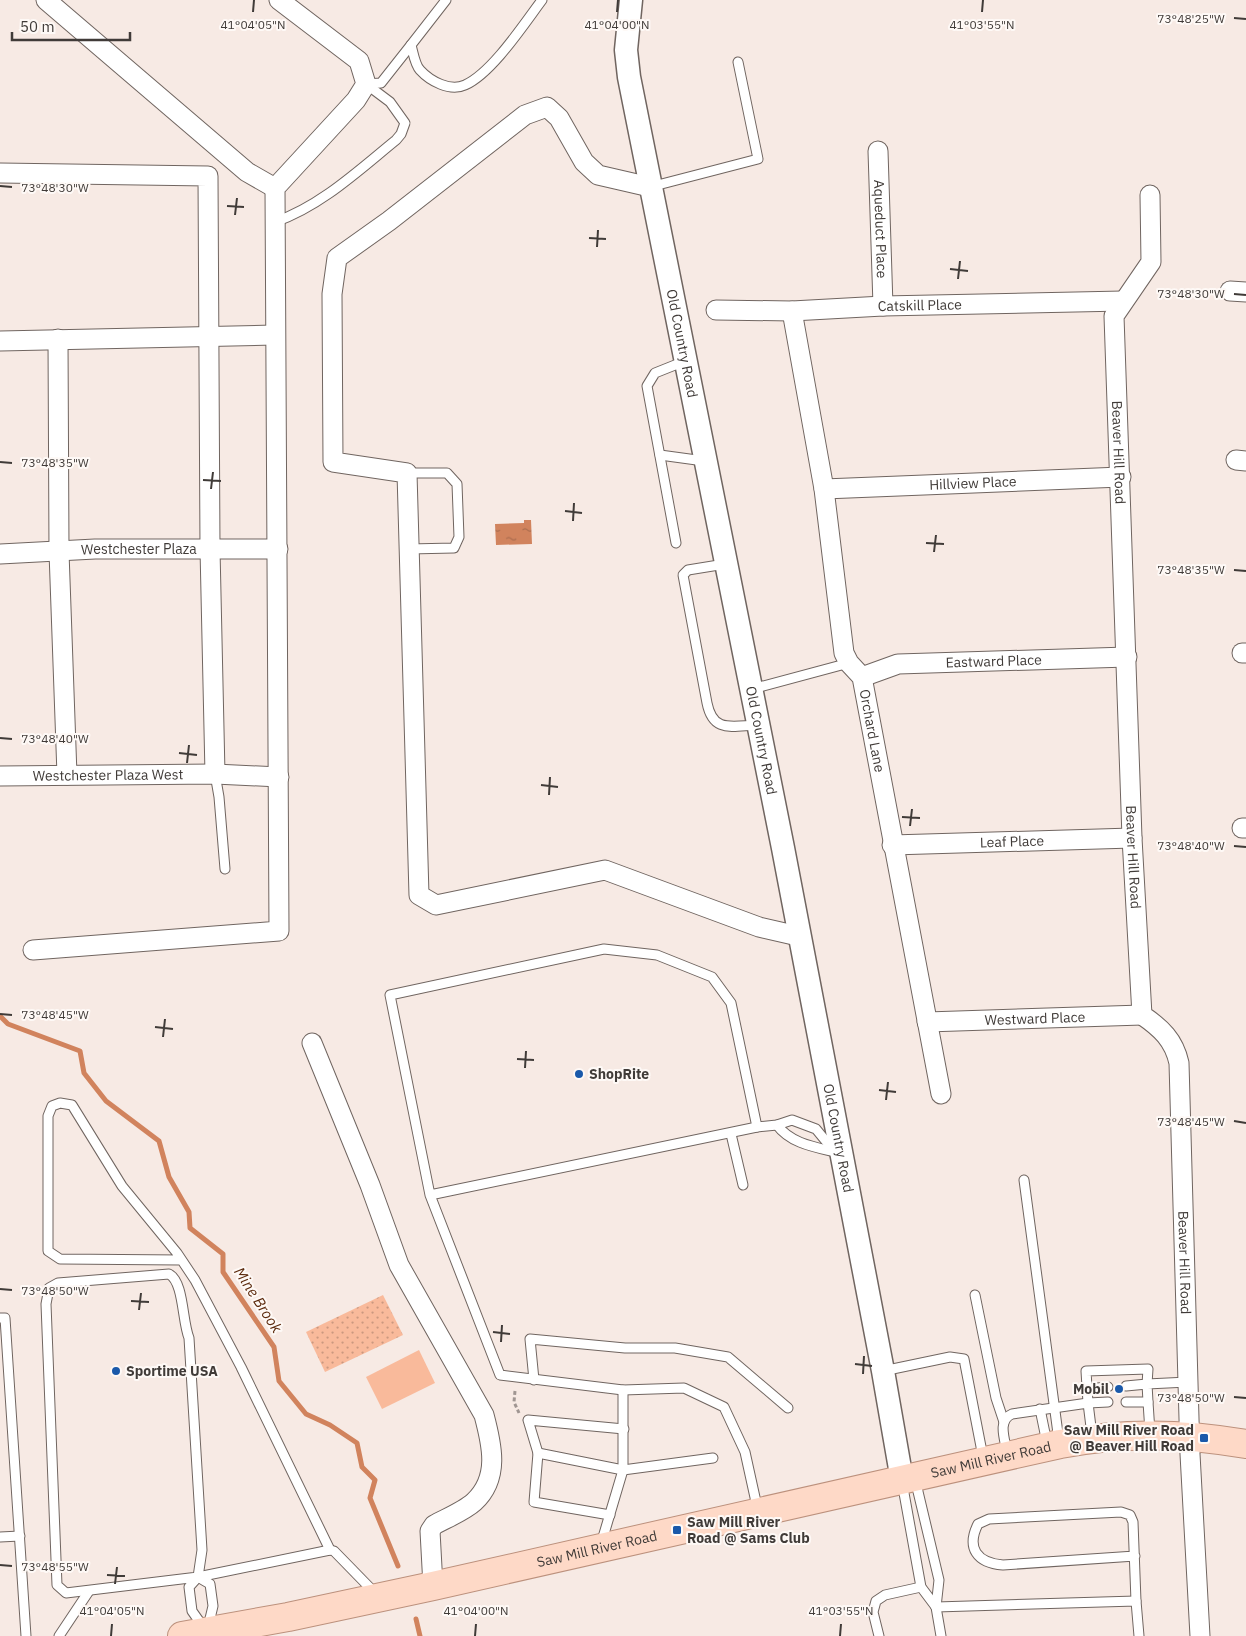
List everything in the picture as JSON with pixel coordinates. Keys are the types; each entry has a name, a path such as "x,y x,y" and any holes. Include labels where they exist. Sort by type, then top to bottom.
{"main road":[{"name":"Saw Mill River Road","path":"199,1635 433,1586 1053,1445 1092,1438 1150,1435 1190,1436 1246,1444"}],"street":[{"path":"46,0 247,172 275,188"},
{"path":"33,950 279,931 278,549 274,335 275,188 356,100 366,84 359,61 279,0"},
{"name":"Old Country Road","path":"631,0 626,50 650,187 686,361 798,936 838,1155 883,1371 908,1478"},
{"path":"650,187 598,175 584,162 559,118 547,107 526,115 390,221 337,258 332,294 333,462 407,474 420,894 436,906 605,870 759,928 798,936"},
{"name":"Aqueduct Place","path":"878,152 884,306"},
{"path":"0,173 208,176 210,549 215,774"},
{"name":"Beaver Hill Road","path":"1150,195 1151,262 1114,316 1132,838 1142,1014 1155,1023 1172,1042 1179,1064 1188,1382 1200,1636"},
{"name":"Catskill Place","path":"716,310 792,311 884,306 1123,301"},
{"name":"Orchard Lane","path":"792,311 824,489 844,653 849,663 862,678 892,845 942,1094"},
{"path":"0,342 274,335"},
{"path":"58,340 59,552 67,774"},
{"name":"Hillview Place","path":"824,489 1121,477"},
{"name":"Westchester Plaza","path":"0,554 95,549 278,549"},
{"name":"Eastward Place","path":"862,678 898,664 1127,657"},
{"name":"Westchester Plaza West","path":"0,776 215,774 279,777"},
{"name":"Leaf Place","path":"892,845 1132,838"},
{"name":"Westward Place","path":"927,1022 1142,1014"},
{"path":"312,1043 370,1185 399,1265 484,1415 491,1442 492,1469 486,1487 474,1502 434,1525 430,1531 433,1586"}],"lane":[{"path":"366,84 381,83 446,0"},
{"path":"411,45 419,69 442,86 464,86 479,75 506,46 542,0"},
{"path":"650,187 758,159 738,62"},
{"path":"275,222 294,215 313,204 401,134 405,122 398,110 366,84"},
{"path":"676,543 647,386 655,373 686,361"},
{"path":"660,455 705,461"},
{"path":"407,474 447,473 457,484 459,537 454,548 409,549"},
{"path":"725,564 688,570 683,575 707,703 710,717 716,723 724,726 757,725"},
{"path":"750,690 849,663"},
{"path":"215,774 220,797 225,869"},
{"path":"757,1127 731,1003 712,977 657,956 604,949 390,995 430,1195 500,1376 622,1390 684,1388 724,1407 745,1452 758,1511"},
{"path":"181,1260 60,1259 48,1251 48,1116 52,1106 60,1103 72,1105 122,1186 181,1260 195,1280 241,1367 332,1550 379,1598"},
{"path":"430,1195 731,1134 757,1127 777,1125 792,1120 816,1129 838,1155"},
{"path":"777,1125 784,1135 838,1155"},
{"path":"731,1134 743,1185"},
{"path":"1024,1180 1054,1407 1053,1445"},
{"path":"199,1635 192,1611 189,1587 198,1577 202,1550 189,1338 185,1328 178,1285 174,1277 168,1274 58,1283 49,1288 46,1304 57,1585 66,1593 89,1591 198,1577 332,1550"},
{"path":"975,1295 996,1398 1004,1422"},
{"path":"0,1318 5,1318 26,1636"},
{"path":"534,1380 530,1339 625,1348 675,1348 728,1357 788,1408"},
{"path":"883,1371 950,1357 964,1359 996,1457"},
{"path":"1092,1438 1086,1371 1148,1369 1150,1435"},
{"path":"1126,1386 1188,1382"},
{"path":"1087,1389 1108,1387"},
{"path":"601,1547 623,1470 624,1428 622,1390"},
{"path":"996,1457 1006,1416 1054,1407 1108,1402"},
{"path":"1126,1402 1148,1402"},
{"path":"1040,1409 1053,1445"},
{"path":"610,1514 534,1502 538,1453 528,1420 624,1428"},
{"path":"538,1453 623,1470 713,1458"},
{"path":"908,1478 921,1587 936,1607"},
{"path":"908,1478 939,1580 936,1607 940,1636"},
{"path":"1135,1556 1003,1565 989,1564 978,1557 974,1549 975,1531 978,1524 989,1520 1122,1512 1130,1515 1133,1522 1135,1556 1136,1601 1139,1636"},
{"path":"0,1536 20,1536"},
{"path":"198,1577 210,1584 214,1606 199,1635"},
{"path":"879,1636 873,1612 876,1601 885,1595 921,1587"},
{"path":"59,1636 89,1591"},
{"path":"936,1607 1136,1601"}],"path":[{"path":"515,1391 514,1402 516,1411 528,1420"}],"shaded area":[{"path":"383,1295 403,1335 325,1372 306,1332"},
{"path":"419,1350 435,1383 382,1409 366,1377"}],"water":[{"path":"524,520 531,520 532,544 496,545 495,524 524,523"}],"waterway":[{"name":"Mine Brook","path":"0,1016 8,1024 80,1051 84,1073 106,1101 159,1141 169,1177 189,1212 190,1228 223,1254 223,1272 274,1347 279,1381 306,1414 330,1425 357,1443 362,1467 375,1480 370,1498 398,1566"},
{"name":"Mine Brook","path":"416,1619 420,1636"}],"place":[{"name":"ShopRite","path":"579,1074"},
{"name":"Sportime USA","path":"116,1371"},
{"name":"Mobil","path":"1119,1389"},
{"name":"Saw Mill River Road @ Beaver Hill Road","path":"1204,1438"},
{"name":"Saw Mill River Road @ Sams Club","path":"677,1530"}]}
